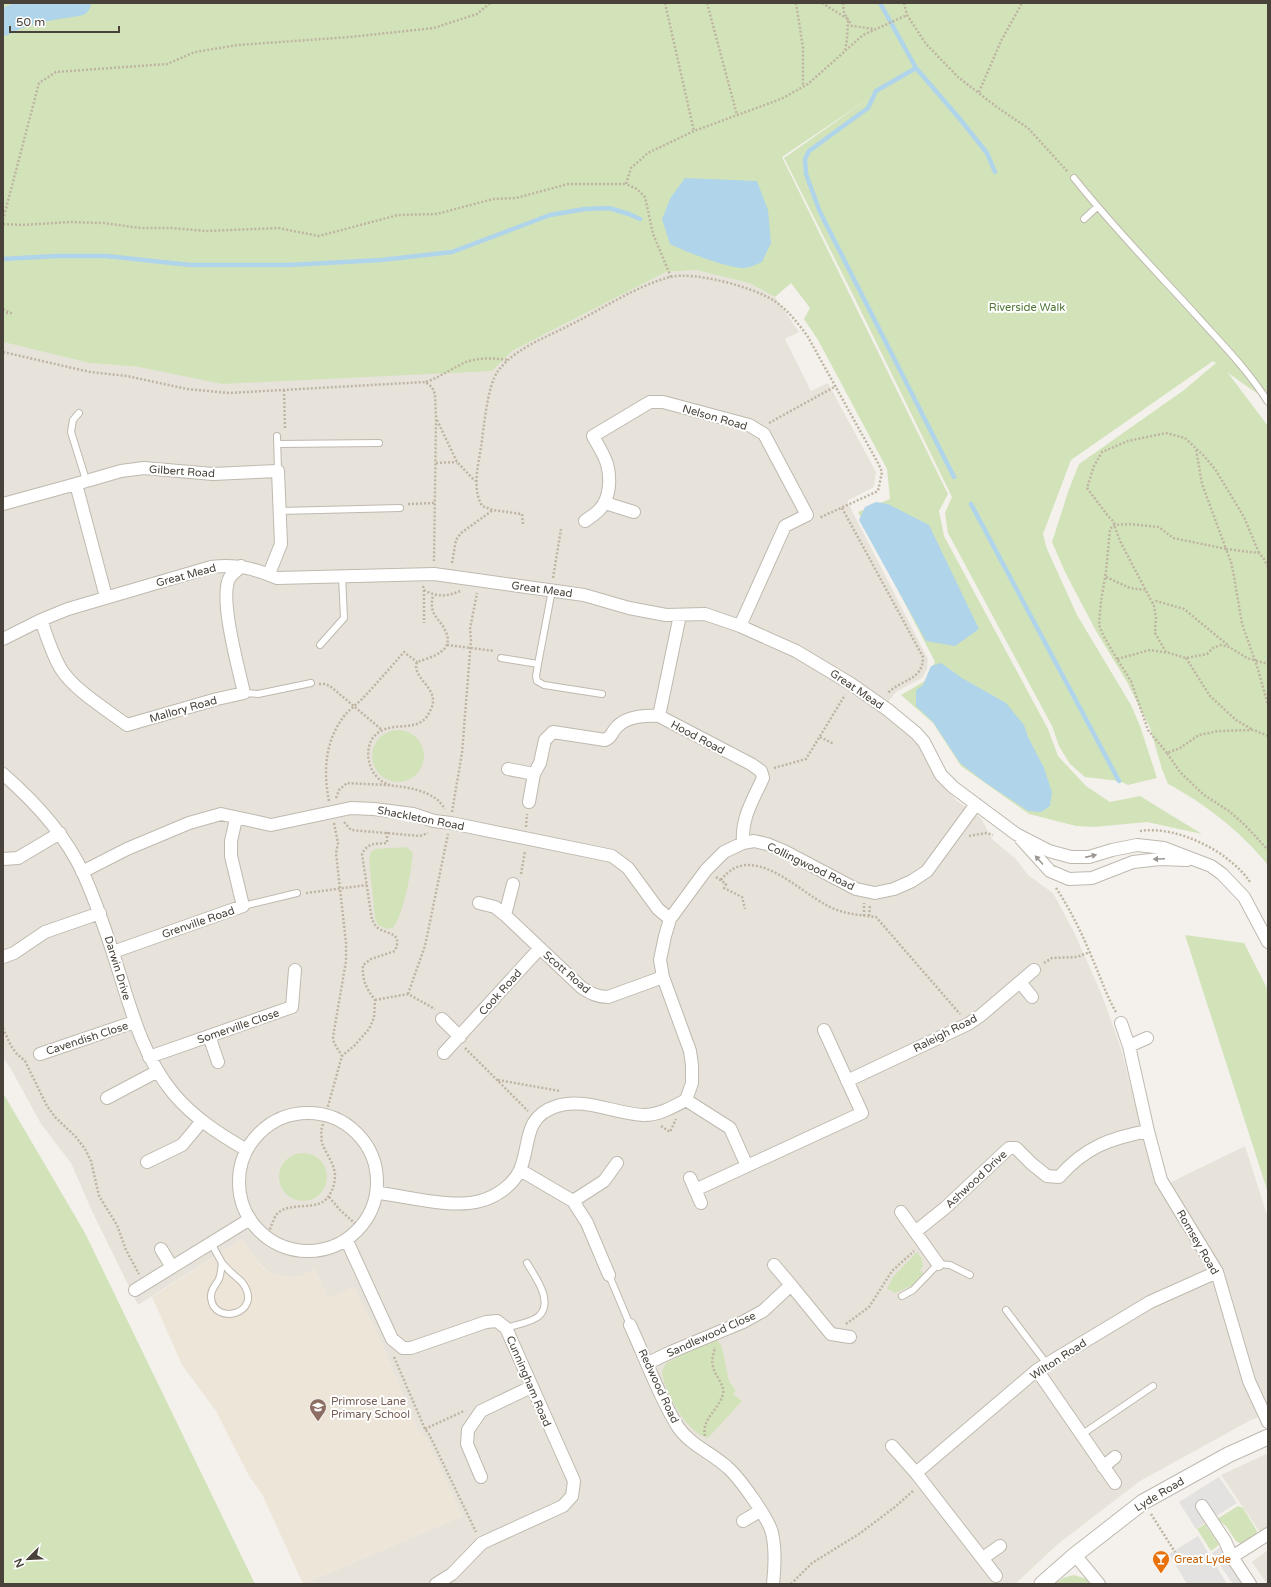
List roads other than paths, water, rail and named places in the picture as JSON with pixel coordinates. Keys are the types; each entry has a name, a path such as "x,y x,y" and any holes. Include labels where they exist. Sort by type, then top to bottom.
{"street":[{"name":"Nelson Road","path":"605,503 608,494 609,475 607,463 593,436 650,402 663,402 748,425 764,434 807,515 785,526 740,626"},
{"name":"Gilbert Road","path":"3,504 121,471 144,468 213,474 278,472"},
{"path":"268,574 281,544 278,472"},
{"path":"81,482 106,597"},
{"path":"585,521 600,510 605,503 634,512"},
{"name":"Great Mead","path":"3,639 41,620 68,609 211,567 228,565 241,566 277,578 422,573 434,574 584,595 629,608 666,615 705,614 740,626 796,651 851,684 916,732 924,742 941,775 953,787 1016,834 1049,851 1071,857 1089,857 1112,850 1137,846 1164,848 1211,866 1233,884 1244,897 1268,942"},
{"path":"241,566 230,578 227,594 227,611 244,693"},
{"name":"Hood Road","path":"680,615 659,716 751,764 761,771 763,778 744,818 742,831 743,843"},
{"name":"Mallory Road","path":"41,620 53,653 62,670 74,686 127,725 217,699 244,693"},
{"path":"529,802 534,774 540,763 545,740 553,732 605,740 611,737 616,728 627,720 643,715 659,716"},
{"path":"508,769 534,774"},
{"name":"Darwin Drive","path":"3,774 25,794 60,833 82,872 100,913 134,1022 149,1057 158,1071 174,1094 202,1121 245,1149"},
{"name":"Collingwood Road","path":"686,1100 692,1083 690,1051 663,977 660,960 670,919 706,870 724,852 743,843 754,841 767,844 784,851 856,889 875,893 894,889 912,882 927,871 976,804"},
{"name":"Shackleton Road","path":"82,872 127,849 189,823 221,814 271,825 351,808 374,809 413,814 434,821 524,837 612,856 628,868 658,909 670,919"},
{"name":"Grenville Road","path":"113,952 243,906 231,856 231,841 236,818"},
{"path":"3,859 18,858 60,833"},
{"name":"Great Mead","path":"1016,834 1050,872 1069,879 1092,878 1134,862 1160,859 1198,861"},
{"path":"505,915 513,884"},
{"name":"Scott Road","path":"479,903 495,907 505,915 591,994 600,997 608,997 663,977"},
{"path":"3,957 14,953 45,932 100,913"},
{"name":"Cook Road","path":"444,1053 540,948"},
{"name":"Somerville Close","path":"149,1057 292,1007 295,970"},
{"name":"Raleigh Road","path":"846,1081 968,1024 980,1016 1034,970"},
{"path":"1020,982 1032,997"},
{"path":"442,1019 460,1037"},
{"name":"Cavendish Close","path":"40,1054 134,1022"},
{"path":"1121,1023 1129,1046 1148,1131"},
{"path":"695,1190 862,1113 846,1081 824,1030"},
{"path":"209,1036 218,1062"},
{"path":"1129,1046 1147,1038"},
{"path":"107,1098 158,1071"},
{"path":"378,1193 437,1202 480,1202 497,1194 512,1182 520,1170 529,1131 536,1120 548,1110 558,1106 574,1103 644,1115 656,1114 686,1100 730,1128 747,1166"},
{"path":"312,1111 341,1121 350,1128 371,1156 375,1168 378,1193 374,1209 361,1229 347,1241 330,1248 312,1251 281,1245 267,1237 257,1228 250,1219 243,1205 239,1187 239,1166 245,1149 258,1132 276,1120 294,1113 312,1111"},
{"path":"147,1162 182,1145 202,1121"},
{"name":"Ashwood Drive","path":"915,1232 945,1208 1009,1148 1016,1148 1047,1176 1059,1177 1071,1163 1089,1150 1124,1136 1148,1131"},
{"name":"Romsey Road","path":"1148,1131 1161,1180 1217,1272 1249,1381 1268,1422"},
{"path":"573,1201 604,1181 617,1163"},
{"path":"520,1170 573,1201 586,1223 609,1275"},
{"path":"690,1178 701,1203"},
{"path":"901,1212 938,1264"},
{"path":"141,1287 250,1219"},
{"name":"Cunningham Road","path":"347,1241 392,1339 403,1348 411,1348 486,1322 497,1321 506,1328 574,1481 572,1496 564,1506 482,1543 452,1574 436,1584"},
{"path":"161,1249 172,1267"},
{"path":"774,1265 831,1334 850,1337"},
{"name":"Wilton Road","path":"920,1477 1042,1367 1150,1302 1217,1272"},
{"name":"Sandlewood Close","path":"648,1363 743,1322 763,1311 791,1285"},
{"name":"Redwood Road","path":"630,1325 663,1399 679,1428 694,1443 728,1467 741,1483 771,1530 776,1557 773,1584"},
{"path":"1042,1367 1081,1435 1115,1484"},
{"path":"481,1477 467,1444 468,1430 481,1411 531,1387"},
{"name":"Lyde Road","path":"1042,1584 1075,1555 1143,1502 1228,1455 1268,1437"},
{"path":"892,1446 920,1477 996,1576"},
{"path":"1103,1467 1115,1457"},
{"path":"1202,1506 1225,1540 1232,1557 1250,1584"},
{"path":"743,1521 760,1511"},
{"path":"1232,1557 1268,1534"},
{"path":"983,1558 1000,1546"},
{"path":"1075,1555 1099,1584"}],"lane":[{"path":"1074,178 1097,207 1232,355 1256,384 1268,402"},
{"path":"1084,219 1097,207"},
{"path":"80,413 73,420 71,432 81,482"},
{"path":"277,436 278,472"},
{"path":"278,444 379,443"},
{"path":"280,511 400,508"},
{"path":"320,645 344,618 342,576"},
{"path":"552,590 536,676 537,681 540,684 602,694"},
{"path":"501,658 538,664"},
{"path":"244,693 258,694 311,683"},
{"path":"243,906 297,893"},
{"path":"211,1243 222,1263 245,1285 249,1297 244,1308 231,1313 220,1312 214,1307 212,1302 212,1290 219,1279 222,1263"},
{"path":"506,1328 539,1316 544,1308 545,1300 543,1292 528,1263"},
{"path":"902,1296 913,1290 938,1264 950,1265 970,1275"},
{"path":"609,1275 630,1325"},
{"path":"1006,1310 1042,1367"},
{"path":"1081,1435 1153,1386"}],"water":[{"path":"685,178 757,181 768,210 771,243 762,262 744,268 737,267 707,259 670,244 662,219 671,197"},
{"path":"876,502 888,504 929,525 979,629 955,646 926,641 859,520 865,507"},
{"path":"941,663 962,678 1006,703 1024,725 1028,737 1044,768 1052,792 1050,806 1041,812 1028,811 986,783 960,763 933,722 916,706 916,690 923,685 931,666"}],"waterway":[{"path":"3,23 29,12 78,3"},
{"path":"880,3 916,68 987,153 995,172"},
{"path":"916,68 876,91 868,108 809,151 805,159 806,174 820,212 954,477"},
{"path":"3,259 56,256 106,256 191,265 288,265 381,260 452,252 550,215 585,209 609,208 640,219"},
{"path":"971,504 1119,781"}],"place":[{"name":"Primrose Lane Primary School","path":"318,1422"},
{"name":"Great Lyde","path":"1161,1574"}],"park label":[{"name":"Riverside Walk","path":"1027,307"}]}
